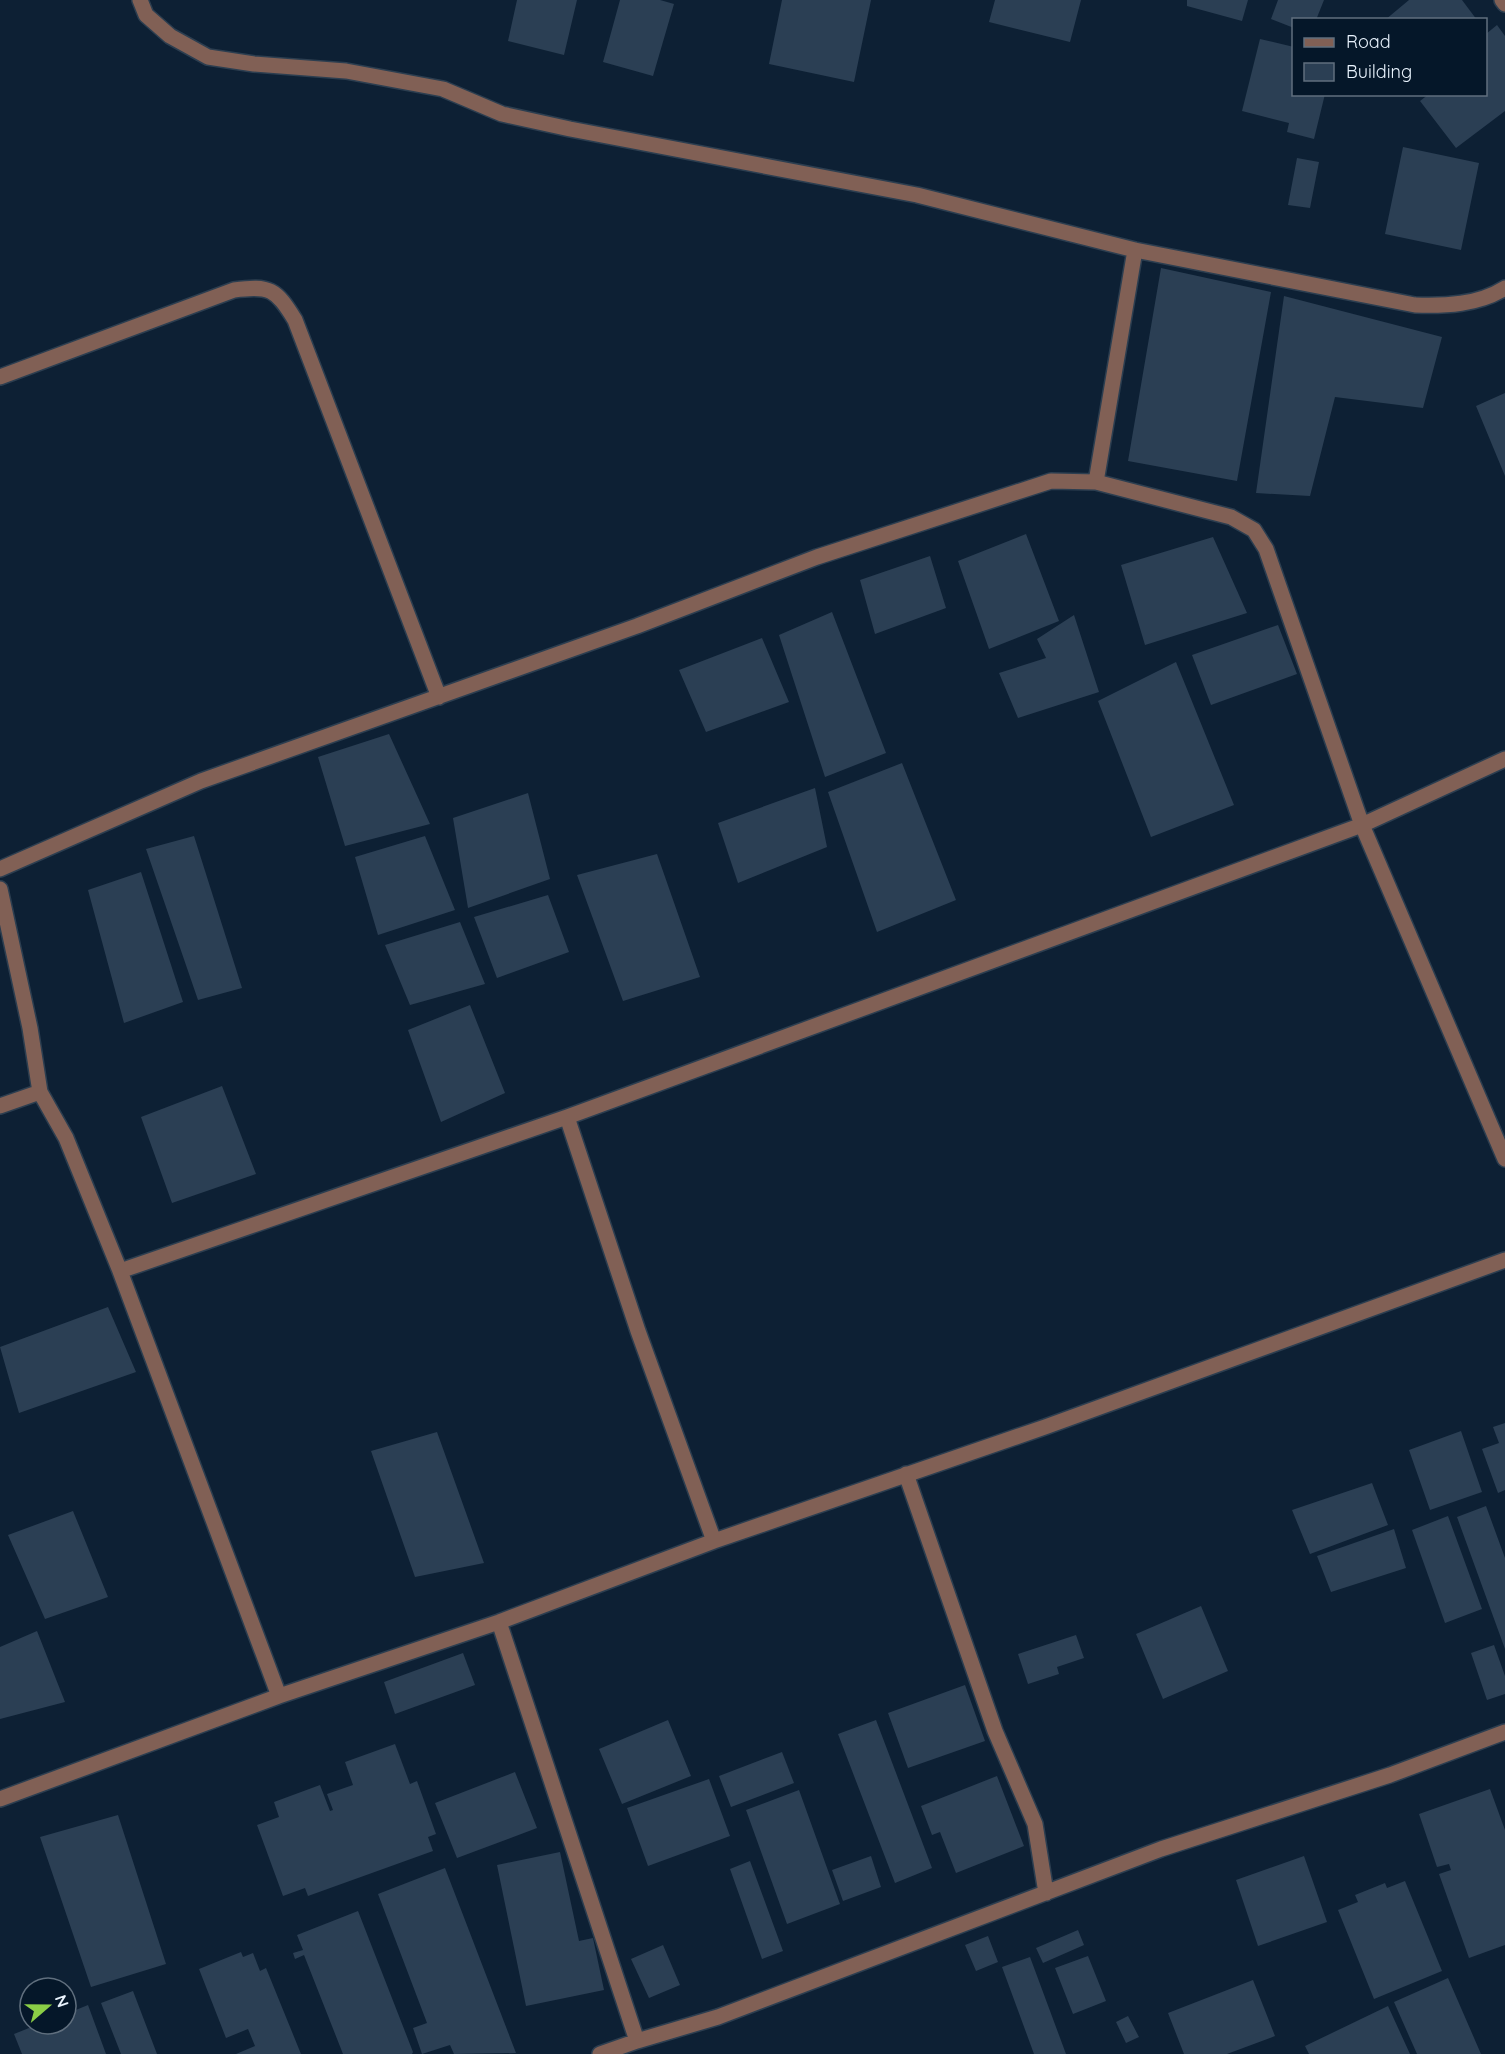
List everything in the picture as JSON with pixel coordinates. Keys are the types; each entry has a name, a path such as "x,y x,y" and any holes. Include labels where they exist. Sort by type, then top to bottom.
{"street":[{"path":"140,0 146,15 170,36 208,57 255,64 346,71 443,89 502,114 917,195 1135,250 1415,305 1445,306 1474,300 1505,288"},
{"path":"1502,0 1505,4"},
{"path":"1096,482 1135,250"},
{"path":"0,377 234,290 260,286 282,298 295,320 439,697"},
{"path":"0,868 201,782 637,626 817,557 934,521 1051,481 1096,482 1230,517 1254,531 1266,549 1362,825 1505,1159"},
{"path":"120,1271 567,1117 1362,825 1505,759"},
{"path":"0,890 30,1028 40,1092 66,1138 120,1271 279,1696"},
{"path":"0,1106 40,1092"},
{"path":"567,1117 638,1331 714,1541"},
{"path":"0,1799 279,1696 499,1622 714,1541 1045,1427 1505,1260"},
{"path":"906,1474 996,1731 1035,1824 1046,1893"},
{"path":"499,1622 637,2041"},
{"path":"600,2054 718,2017 1161,1849 1390,1775 1505,1732"}],"building":[{"path":"517,0 577,0 564,55 508,41"},
{"path":"620,0 660,0 674,4 653,76 603,62"},
{"path":"782,0 871,0 854,82 769,64"},
{"path":"995,0 1081,0 1070,42 989,22"},
{"path":"1187,0 1248,0 1242,21 1187,6"},
{"path":"1278,0 1324,0 1317,18 1292,18 1292,27 1271,19"},
{"path":"1409,0 1462,0 1476,18 1387,18"},
{"path":"1497,25 1505,36 1505,111 1456,148 1420,101 1426,96 1487,96 1487,33"},
{"path":"1260,39 1292,47 1292,96 1325,96 1314,139 1287,132 1289,123 1242,111"},
{"path":"1403,147 1479,163 1461,250 1385,234"},
{"path":"1297,158 1319,162 1310,208 1288,205"},
{"path":"1161,268 1271,292 1237,481 1128,461"},
{"path":"1284,296 1442,337 1423,408 1335,397 1310,496 1256,493"},
{"path":"1505,393 1505,476 1476,406"},
{"path":"1026,534 1059,621 989,649 958,561"},
{"path":"1213,537 1247,613 1145,645 1121,565"},
{"path":"930,556 946,608 875,634 860,580"},
{"path":"832,612 886,753 825,777 779,635"},
{"path":"1074,615 1099,692 1018,718 999,673 1046,658 1037,639"},
{"path":"1278,625 1297,674 1211,705 1192,655"},
{"path":"762,638 789,702 706,732 679,670"},
{"path":"1176,662 1234,805 1151,837 1098,701"},
{"path":"389,734 430,824 345,846 318,757"},
{"path":"902,763 956,900 877,932 828,792"},
{"path":"815,788 827,847 738,883 718,823"},
{"path":"528,793 550,879 468,908 453,818"},
{"path":"194,836 242,988 198,1000 146,849"},
{"path":"425,836 455,910 378,935 355,857"},
{"path":"657,854 700,977 623,1001 577,875"},
{"path":"141,872 183,1002 124,1023 88,890"},
{"path":"548,895 569,952 497,978 474,917"},
{"path":"460,922 485,984 410,1005 385,945"},
{"path":"470,1005 505,1093 441,1122 408,1030"},
{"path":"222,1086 256,1174 172,1203 141,1117"},
{"path":"108,1307 136,1372 19,1413 0,1347"},
{"path":"1505,1423 1505,1490 1498,1493 1482,1449 1499,1443 1493,1427"},
{"path":"1461,1431 1482,1492 1430,1510 1409,1450"},
{"path":"437,1432 484,1563 415,1577 371,1451"},
{"path":"1372,1483 1388,1525 1310,1554 1292,1510"},
{"path":"1486,1506 1505,1558 1505,1649 1457,1517"},
{"path":"73,1511 108,1597 45,1619 8,1535"},
{"path":"1448,1516 1482,1609 1445,1623 1412,1530"},
{"path":"1394,1529 1406,1568 1331,1592 1317,1556"},
{"path":"1201,1606 1228,1671 1163,1699 1136,1634"},
{"path":"37,1631 65,1702 0,1719 0,1647"},
{"path":"1076,1635 1084,1658 1057,1667 1059,1674 1028,1684 1018,1654"},
{"path":"1494,1645 1505,1676 1505,1694 1487,1700 1471,1653"},
{"path":"463,1653 475,1685 395,1714 384,1682"},
{"path":"965,1685 985,1741 908,1768 888,1713"},
{"path":"668,1720 691,1776 622,1804 599,1749"},
{"path":"876,1720 932,1868 895,1883 838,1734"},
{"path":"395,1744 410,1784 417,1781 436,1834 428,1837 433,1851 308,1896 305,1888 283,1896 257,1825 279,1817 274,1802 320,1785 330,1811 333,1810 327,1794 353,1785 345,1762"},
{"path":"782,1752 794,1783 731,1807 719,1776"},
{"path":"515,1772 537,1828 457,1858 435,1803"},
{"path":"997,1776 1024,1846 956,1873 940,1832 932,1835 921,1806"},
{"path":"709,1779 730,1836 648,1866 627,1808"},
{"path":"1490,1789 1505,1830 1505,1945 1469,1958 1439,1874 1451,1870 1449,1864 1437,1867 1419,1814"},
{"path":"799,1790 840,1904 787,1924 746,1810"},
{"path":"118,1815 166,1964 91,1987 40,1837"},
{"path":"560,1852 579,1941 593,1938 604,1990 526,2006 497,1865"},
{"path":"871,1856 881,1887 843,1901 832,1870"},
{"path":"1304,1856 1327,1922 1258,1946 1236,1880"},
{"path":"750,1861 783,1951 762,1959 730,1869"},
{"path":"445,1868 516,2053 454,2054 450,2045 422,2054 413,2028 427,2023 378,1894"},
{"path":"1405,1881 1442,1971 1374,1999 1338,1910 1358,1902 1355,1895 1385,1883 1387,1888"},
{"path":"358,1911 412,2054 343,2054 304,1955 295,1959 293,1953 303,1950 297,1935"},
{"path":"1078,1930 1084,1945 1043,1963 1036,1948"},
{"path":"988,1936 998,1962 976,1971 965,1945"},
{"path":"663,1945 680,1985 649,1998 631,1959"},
{"path":"241,1952 243,1957 253,1953 260,1971 266,1968 301,2054 236,2054 255,2046 248,2029 226,2038 199,1969"},
{"path":"1088,1956 1106,2001 1073,2014 1055,1968"},
{"path":"1030,1957 1066,2054 1034,2054 1002,1967"},
{"path":"1448,1978 1481,2054 1417,2054 1394,2002"},
{"path":"1253,1980 1275,2036 1227,2054 1184,2054 1168,2013"},
{"path":"133,1991 157,2054 121,2054 101,2003"},
{"path":"88,2005 106,2054 22,2054 14,2034 18,2032 18,2036 78,2036 78,2009"},
{"path":"1388,2006 1410,2054 1309,2054 1305,2046"},
{"path":"1128,2016 1139,2037 1126,2043 1116,2022"}]}
